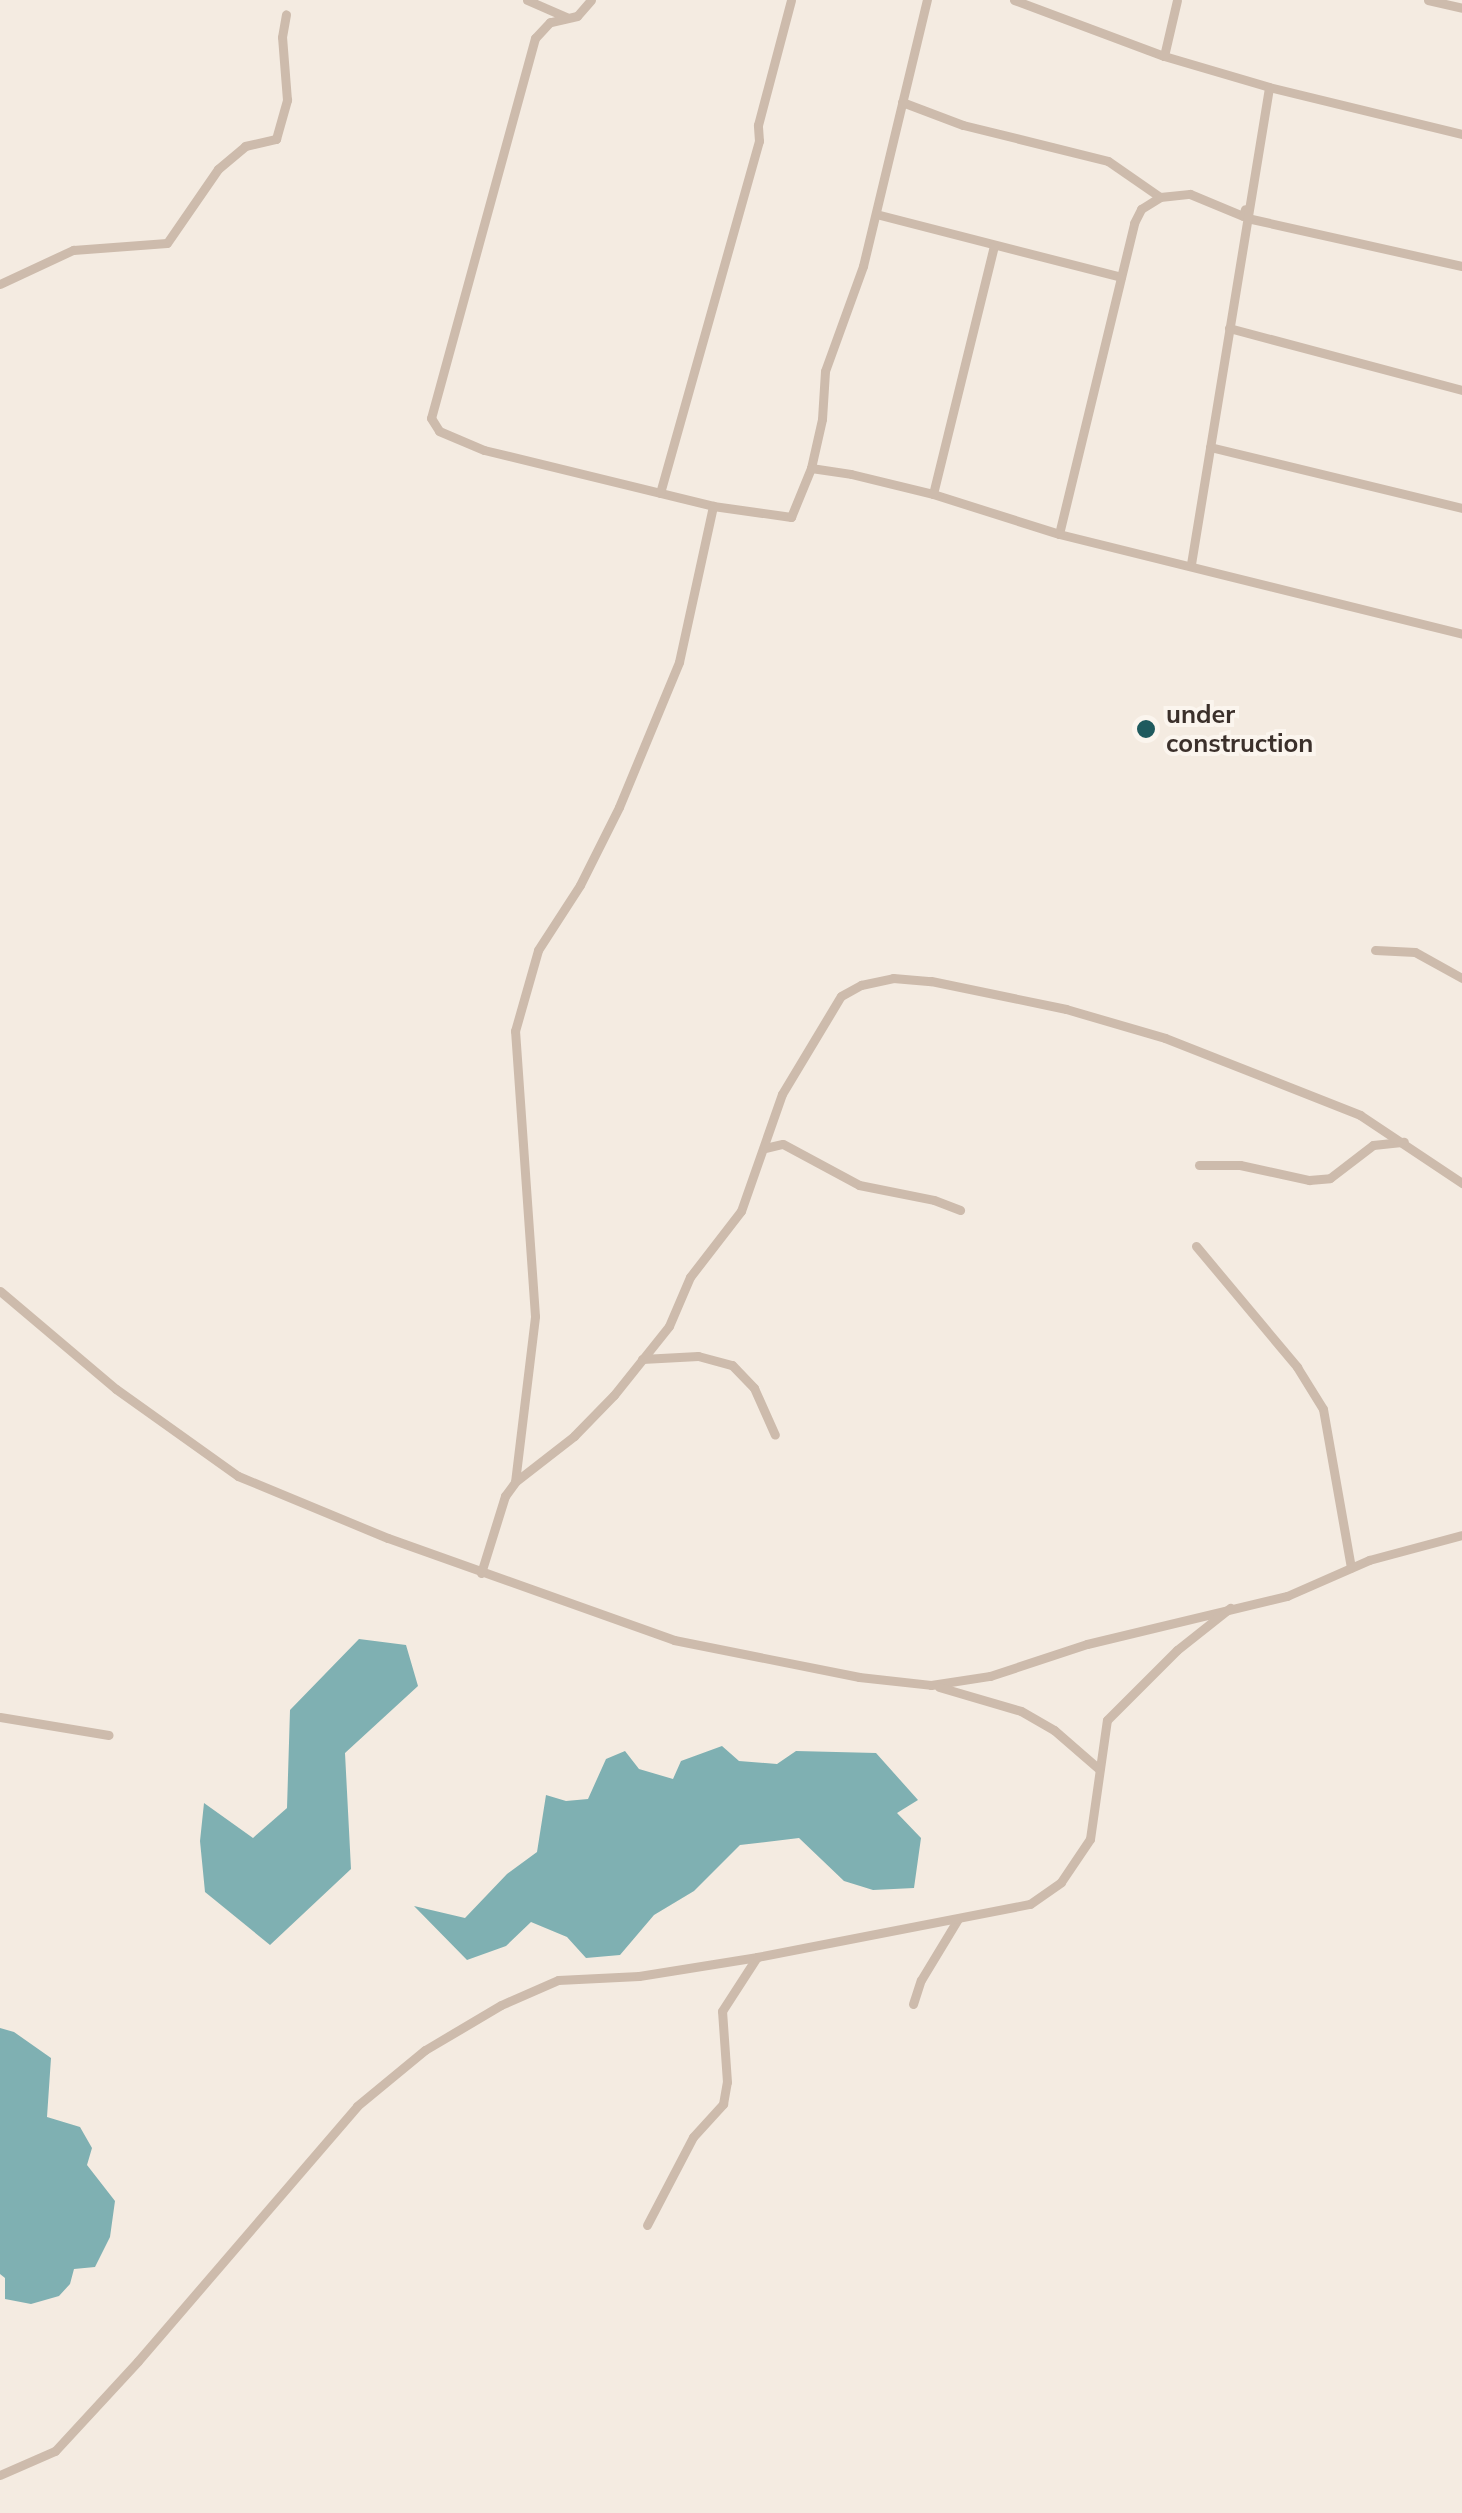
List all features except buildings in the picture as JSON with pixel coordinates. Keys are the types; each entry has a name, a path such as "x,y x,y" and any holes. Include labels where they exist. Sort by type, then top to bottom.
{"street":[{"path":"527,0 568,18"},
{"path":"591,0 578,16 550,22 535,38 431,418 439,431 484,450 713,506 791,517 811,468 822,419 824,370 863,266 927,0"},
{"path":"660,493 758,141 758,125 791,0"},
{"path":"1014,0 1164,56 1269,87 1462,134"},
{"path":"1164,56 1177,0"},
{"path":"1428,0 1457,5"},
{"path":"0,284 73,250 167,243 218,169 245,146 276,139 288,100 282,37 286,14"},
{"path":"1191,564 1269,87"},
{"path":"902,102 963,125 1108,161 1160,197"},
{"path":"1059,534 1134,223 1141,208 1160,197 1190,194 1243,216 1252,185"},
{"path":"876,214 1121,278"},
{"path":"1247,218 1462,266"},
{"path":"933,494 994,244"},
{"path":"1229,328 1462,390"},
{"path":"1210,447 1462,508"},
{"path":"811,468 933,494 1059,534 1462,634"},
{"path":"515,1482 535,1316 514,1032 538,950 580,885 619,807 679,662 713,506"},
{"path":"1376,950 1415,952 1462,978"},
{"path":"481,1572 506,1496 515,1482 574,1436 669,1326 690,1276 741,1211 782,1094 840,996 861,985 893,978 931,981 1066,1009 1165,1038 1275,1079 1304,1096 1335,1104 1404,1142 1462,1182"},
{"path":"1199,1165 1240,1164 1309,1180 1330,1178 1374,1145 1404,1142"},
{"path":"765,1148 783,1144 859,1185 960,1210"},
{"path":"1196,1246 1297,1367 1323,1409 1350,1568"},
{"path":"0,1292 116,1389 238,1476 481,1572 674,1640 859,1677 931,1685 1021,1711 1054,1730 1099,1769"},
{"path":"642,1359 698,1356 732,1365 754,1388 775,1435"},
{"path":"931,1685 990,1676 1088,1644 1287,1596 1350,1568 1462,1535"},
{"path":"0,2475 55,2450 138,2361 356,2106 425,2050 501,2006 558,1980 639,1976 757,1957 1030,1904 1060,1882 1090,1840 1107,1720 1176,1650 1230,1608"},
{"path":"0,1717 109,1736"},
{"path":"913,2004 921,1980 958,1919"},
{"path":"647,2225 662,2203 693,2137 723,2104 727,2082 722,2010 757,1957"}],"water":[{"path":"359,1639 406,1645 418,1686 345,1753 351,1869 270,1945 205,1892 200,1841 204,1803 253,1838 287,1808 290,1710"},
{"path":"722,1746 739,1761 777,1764 796,1751 876,1753 918,1800 897,1813 921,1838 914,1888 873,1890 844,1881 799,1838 740,1845 694,1891 654,1915 620,1955 586,1958 567,1937 531,1922 506,1946 467,1960 414,1906 465,1918 507,1874 537,1852 546,1795 566,1801 588,1799 606,1759 625,1751 639,1769 673,1779 681,1761"},
{"path":"0,2028 14,2032 51,2058 47,2117 80,2127 92,2148 87,2165 115,2201 110,2237 95,2267 74,2269 70,2284 59,2296 31,2304 5,2299 5,2278 0,2274"}],"place":[{"name":"under construction","path":"1146,729"}]}
